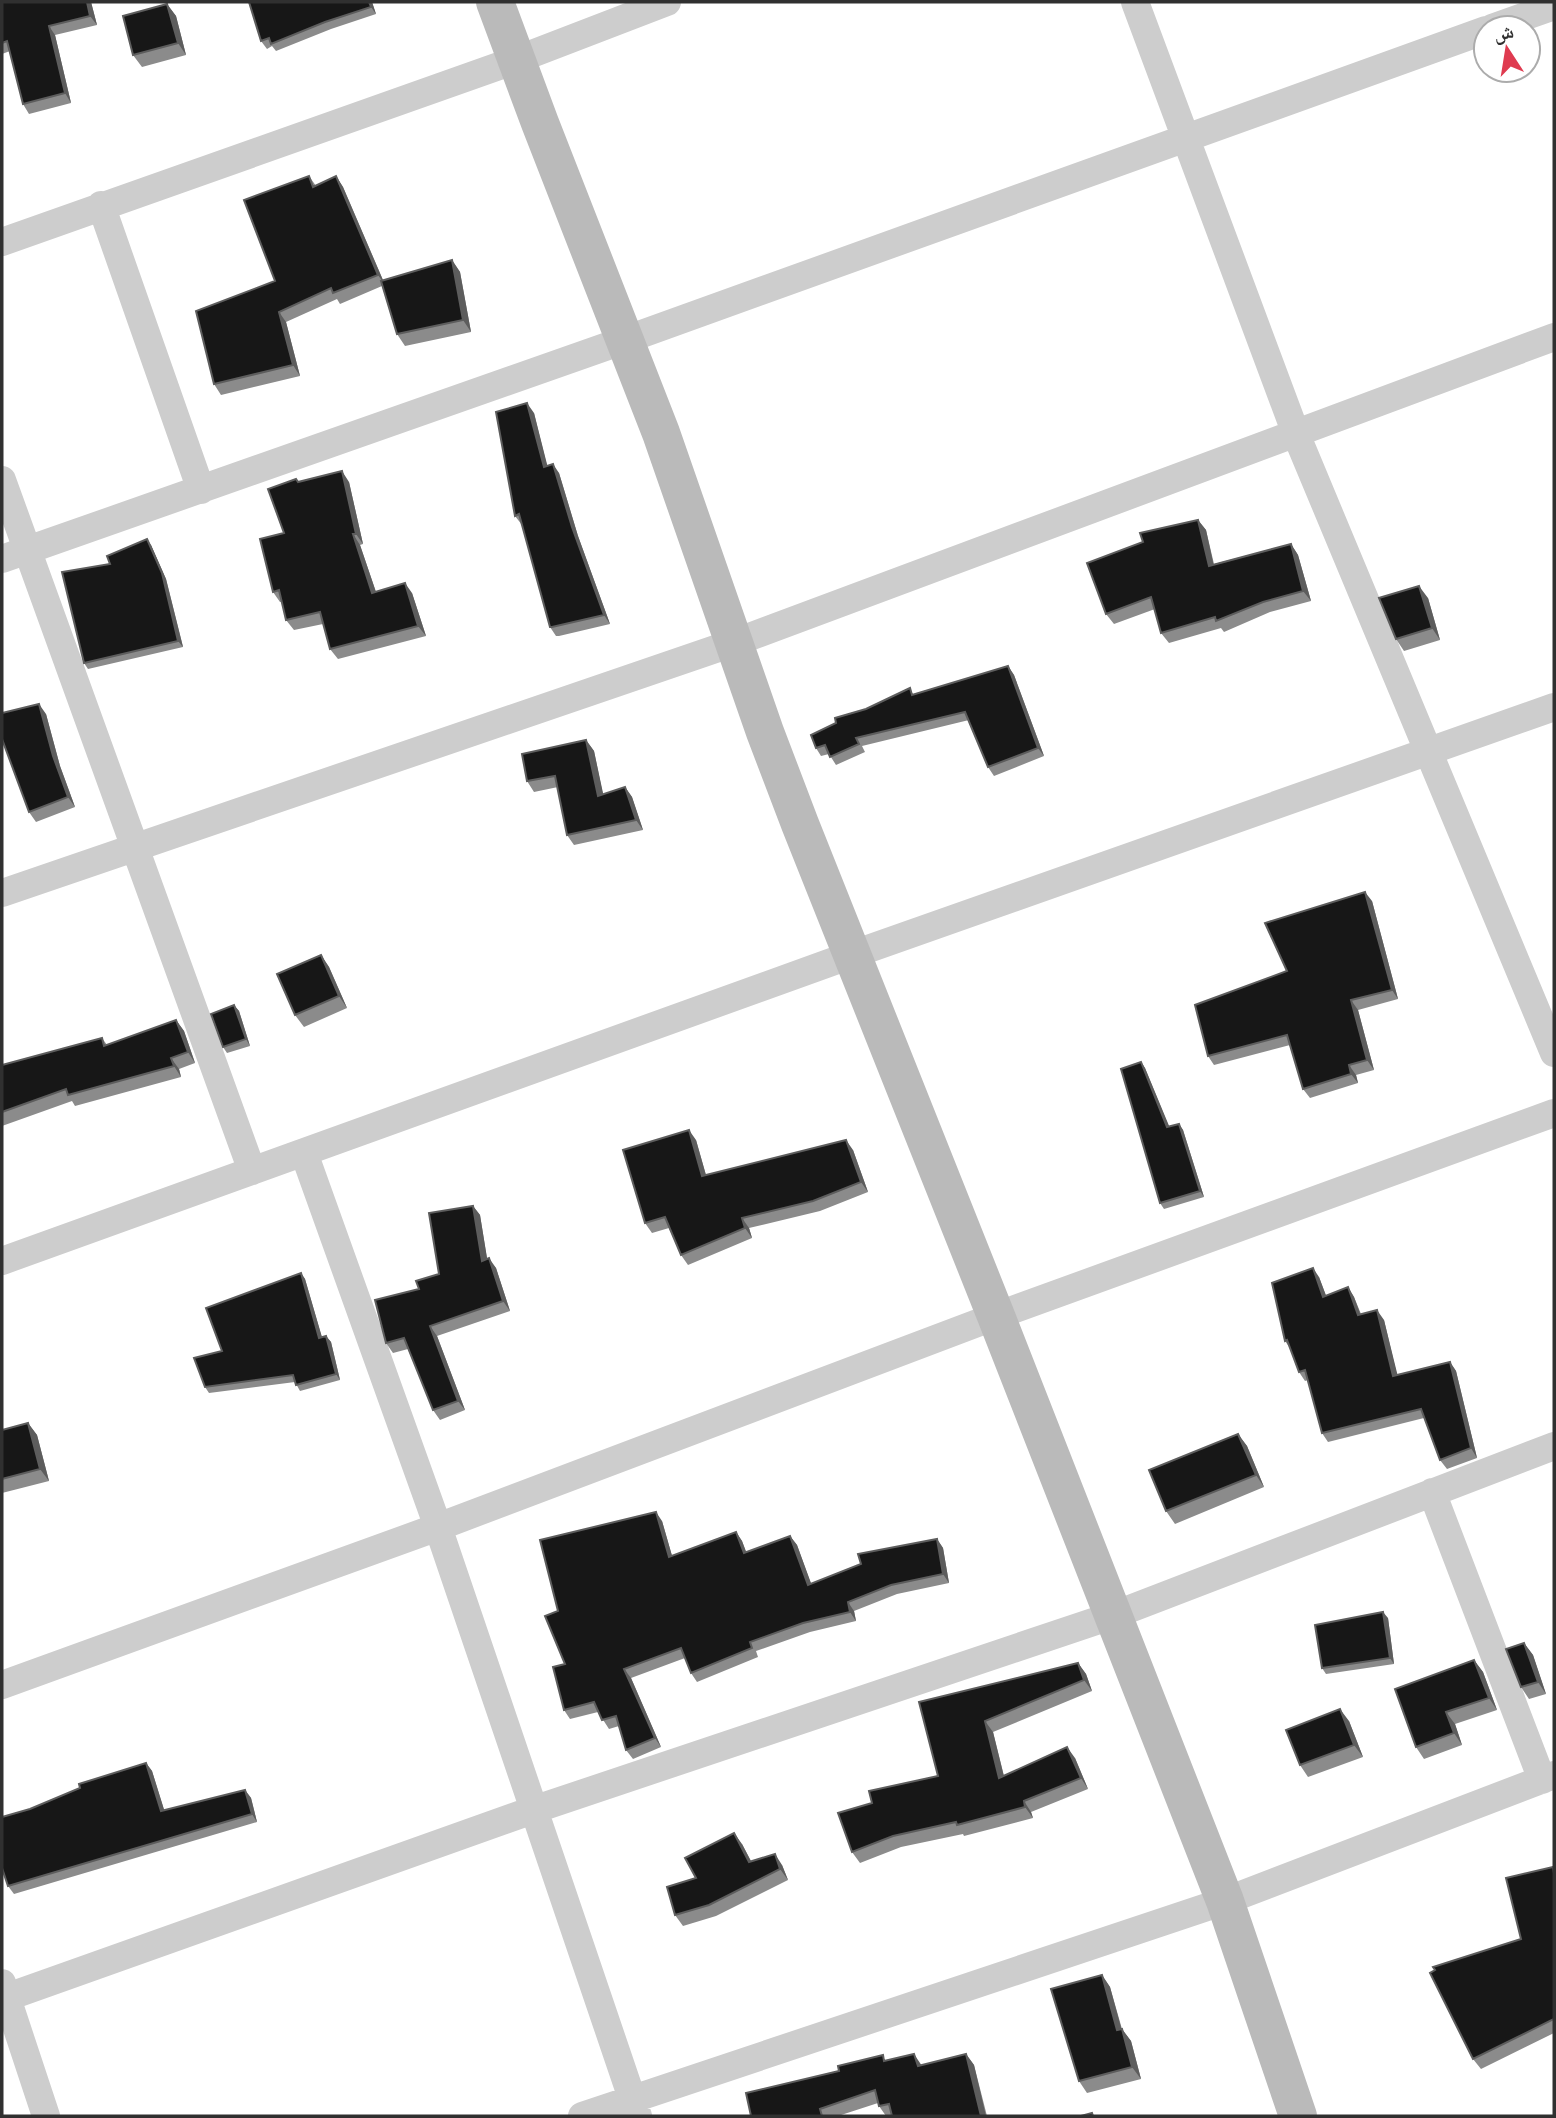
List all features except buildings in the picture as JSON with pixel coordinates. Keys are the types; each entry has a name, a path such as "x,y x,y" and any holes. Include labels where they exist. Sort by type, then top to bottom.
{"street":[{"path":"495,2 661,433 765,732 1225,1901 1298,2116"},
{"path":"2,242 516,60 667,2"},
{"path":"1135,2 1296,433 1554,1053"},
{"path":"1531,14 1554,6"},
{"path":"14,555 625,340 1472,35"},
{"path":"101,205 201,490"},
{"path":"2,893 733,643 1554,337"},
{"path":"2,480 14,555 134,848 253,1171"},
{"path":"2,1261 851,955 1554,707"},
{"path":"2,1685 439,1527 996,1316 1554,1113"},
{"path":"304,1153 439,1527 635,2107"},
{"path":"46,2116 4,1993 533,1810 1114,1615 1554,1446"},
{"path":"582,2116 635,2107 1225,1901 1548,1777 1432,1492"}]}
